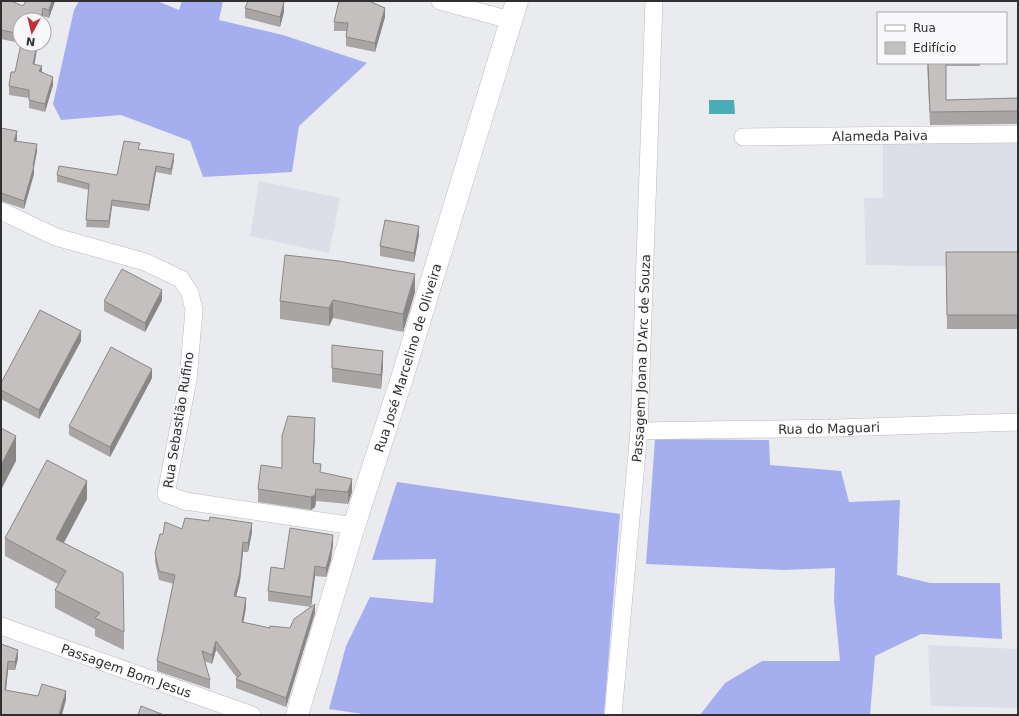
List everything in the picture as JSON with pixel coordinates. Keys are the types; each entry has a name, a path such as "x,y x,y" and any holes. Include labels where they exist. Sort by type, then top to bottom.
{"street":[{"path":"440,1 513,10"},
{"name":"Passagem Joana D'Arc de Souza","path":"613,715 639,431 654,1"},
{"name":"Rua José Marcelino de Oliveira","path":"297,715 354,526 402,378 513,10"},
{"name":"Alameda Paiva","path":"743,137 1018,134"},
{"name":"Rua Sebastião Rufino","path":"1,211 56,237 145,262 180,278 190,293 194,310 188,380 166,494 185,501 354,526"},
{"name":"Rua do Maguari","path":"639,431 837,428 1018,422"},
{"name":"Passagem Bom Jesus","path":"1,626 252,715"}],"shaded area":[{"path":"79,1 157,1 179,10 182,1 223,1 219,20 283,35 367,63 299,126 292,172 203,177 190,141 121,115 61,120 53,104 74,10"},
{"path":"709,100 734,100 735,114 709,114"},
{"path":"883,141 1018,142 1018,267 866,265 864,198 883,198"},
{"path":"259,181 340,198 329,253 250,236"},
{"path":"655,439 769,440 770,465 841,471 849,502 900,500 897,575 930,583 1000,583 1002,639 921,634 875,656 870,715 700,715 725,683 762,661 840,661 834,600 835,568 784,570 646,564"},
{"path":"397,482 620,514 604,715 369,715 329,709 346,646 370,597 433,603 436,559 372,560"},
{"path":"928,645 1018,649 1018,708 931,706"}],"building":[{"path":"1,1 11,1 23,6 26,1 52,1 49,10 43,8 42,12 12,12 12,32 1,30"},
{"path":"248,1 284,2 280,17 245,8"},
{"path":"339,1 369,1 385,8 375,43 346,37 348,23 334,22"},
{"path":"19,52 35,52 33,64 42,66 39,71 53,77 45,104 29,100 29,90 9,86 11,72 15,72"},
{"path":"928,64 946,64 946,100 1018,98 1018,111 930,112"},
{"path":"1,128 17,131 14,141 37,144 34,166 24,201 1,193"},
{"path":"124,141 140,143 138,149 174,154 171,169 156,166 149,205 112,200 109,221 86,220 89,184 57,175 59,166 117,175"},
{"path":"385,220 419,226 414,253 380,246"},
{"path":"946,252 1018,252 1018,315 947,315"},
{"path":"285,255 339,261 415,274 403,314 333,300 329,308 280,301"},
{"path":"122,269 162,290 145,323 104,301"},
{"path":"40,310 81,331 39,410 1,390 1,383"},
{"path":"332,345 383,351 381,375 332,368"},
{"path":"111,347 152,369 110,447 69,426"},
{"path":"288,416 315,418 313,463 321,464 320,472 352,479 348,492 316,489 315,495 311,497 258,489 261,465 282,468 282,436"},
{"path":"1,428 16,436 1,465"},
{"path":"47,460 87,481 56,539 123,573 124,632 95,618 100,613 55,590 66,571 5,538"},
{"path":"210,517 252,523 248,543 243,542 240,572 234,596 246,598 242,622 270,628 270,626 290,628 294,619 315,604 286,698 236,679 241,674 216,641 212,655 202,651 210,680 157,661 175,575 159,571 155,553 160,534 163,534 165,522 182,529 185,518 209,521"},
{"path":"290,528 333,535 326,568 315,566 311,597 268,591 271,567 284,569"},
{"path":"1,644 18,650 15,662 8,661 5,690 38,696 42,684 66,691 59,715 1,715"},
{"path":"141,706 164,715 138,715"}]}
